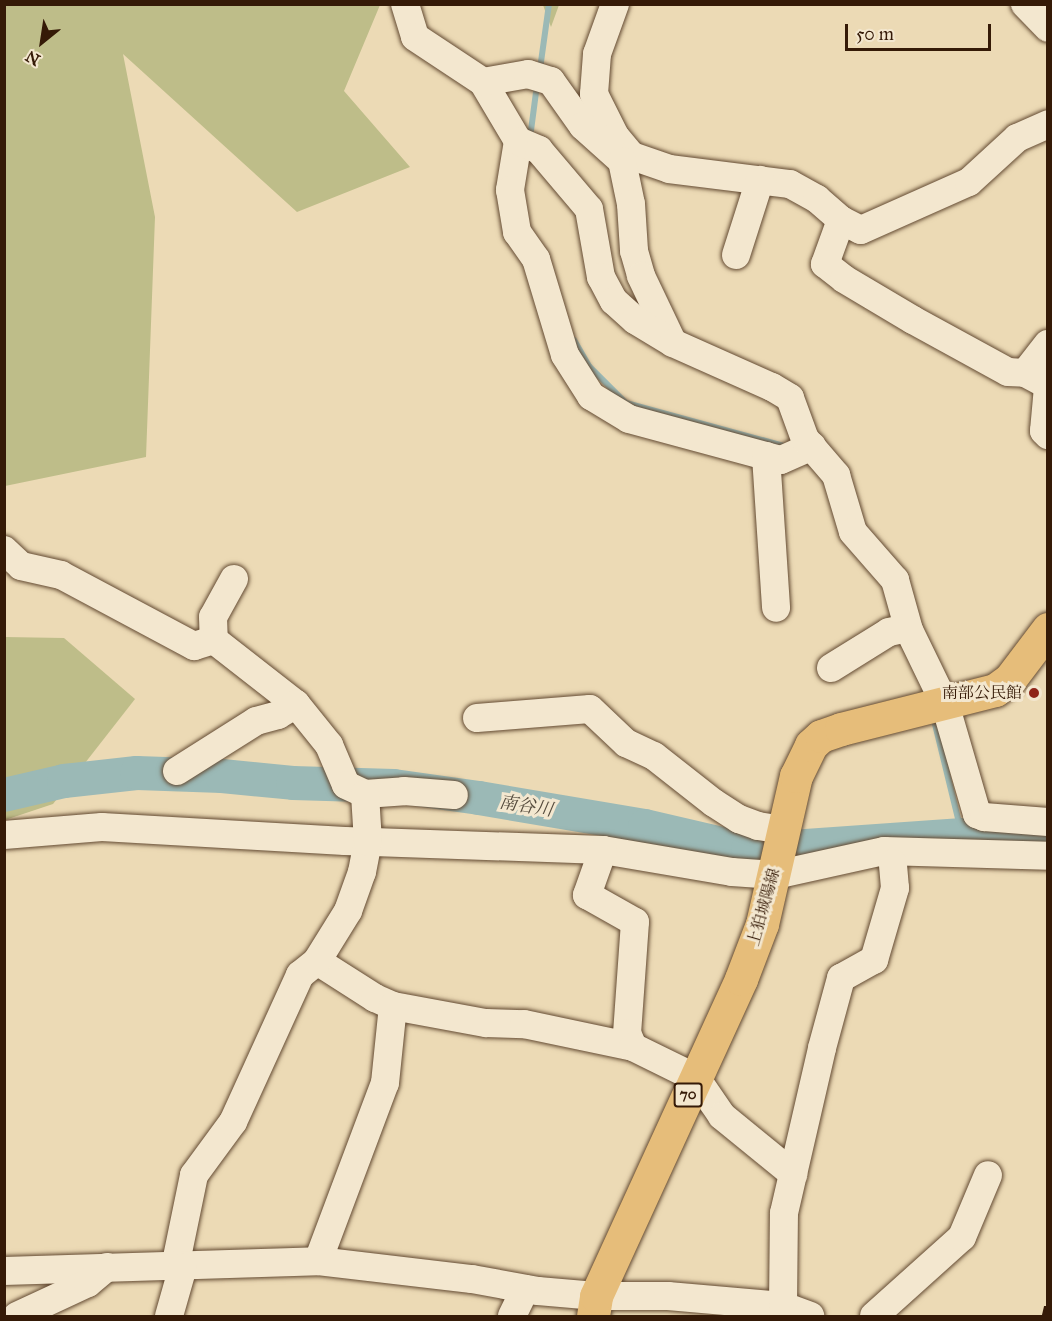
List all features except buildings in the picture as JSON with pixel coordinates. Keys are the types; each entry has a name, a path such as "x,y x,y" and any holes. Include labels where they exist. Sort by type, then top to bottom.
{"main road":[{"name":"上狛城陽線","path":"595,1306 741,979 784,872 782,833 796,776 811,745 820,736 841,729 995,690 1010,680 1047,629"}],"street":[{"path":"405,4 415,37 483,82 518,141 539,150 589,209 601,277 614,301 634,320 673,343 772,387 790,398 805,439 836,475 853,532 895,580 908,628 945,704 977,814 984,817 1047,822"},
{"path":"615,4 597,54 594,94 615,135 620,152 634,251 641,276 673,343"},
{"path":"1025,4 1047,28"},
{"path":"483,82 528,74 551,81 583,126 620,152 669,169 790,184 817,199 841,220 861,230 969,182 1017,138 1047,124"},
{"path":"518,141 510,190 517,232 536,259 565,355 591,396 629,419 781,460 812,446"},
{"path":"736,255 760,180"},
{"path":"841,220 825,264 844,279 913,320 1008,372 1040,382"},
{"path":"1047,344 1040,382 1044,431 1047,435"},
{"path":"766,456 776,608"},
{"path":"4,550 21,566 61,575 194,646 214,640"},
{"path":"234,579 213,617 214,640 296,704 329,745 346,784 365,794 404,791 454,795"},
{"path":"831,668 888,632 908,628"},
{"path":"177,771 256,721 278,716 296,704"},
{"path":"477,718 590,709 626,743 654,756 714,803 748,822 782,833"},
{"path":"169,1317 194,1175 233,1122 300,975 317,961 348,911 362,872 368,842 365,794"},
{"path":"4,835 102,827 368,842 603,850 732,872 828,871 922,862 973,868 992,876"},
{"path":"603,850 587,895 635,922 627,1033 633,1047"},
{"path":"784,872 884,851 1047,856"},
{"path":"776,1310 784,1213 841,978 874,960 895,888 893,863"},
{"path":"317,961 375,998 393,1006 486,1023 524,1024 633,1047 696,1078 722,1116 793,1174"},
{"path":"318,1261 385,1083 393,1006"},
{"path":"874,1317 962,1237 988,1175"},
{"path":"4,1271 318,1261 472,1279 595,1306 668,1296 776,1310 810,1317"},
{"path":"17,1317 88,1283 107,1267"},
{"path":"512,1317 525,1289"}],"shaded area":[{"path":"5,4 380,5 344,91 410,167 297,212 123,54 155,217 146,457 5,486"},
{"path":"543,5 559,5 551,27"},
{"path":"5,637 64,638 135,699 53,804 5,820"}],"waterway":[{"path":"540,69 549,4"},
{"path":"530,138 537,85"},
{"path":"574,340 589,366 626,403 788,447"},
{"path":"933,716 962,835"},
{"name":"南谷川","path":"4,795 64,781 137,773 222,776 293,783 394,786 645,826 748,850 962,835 1048,839"}],"railway":[{"path":"1044,1316 1048,1299"}],"place":[{"name":"南部公民館","path":"1034,693"}]}
